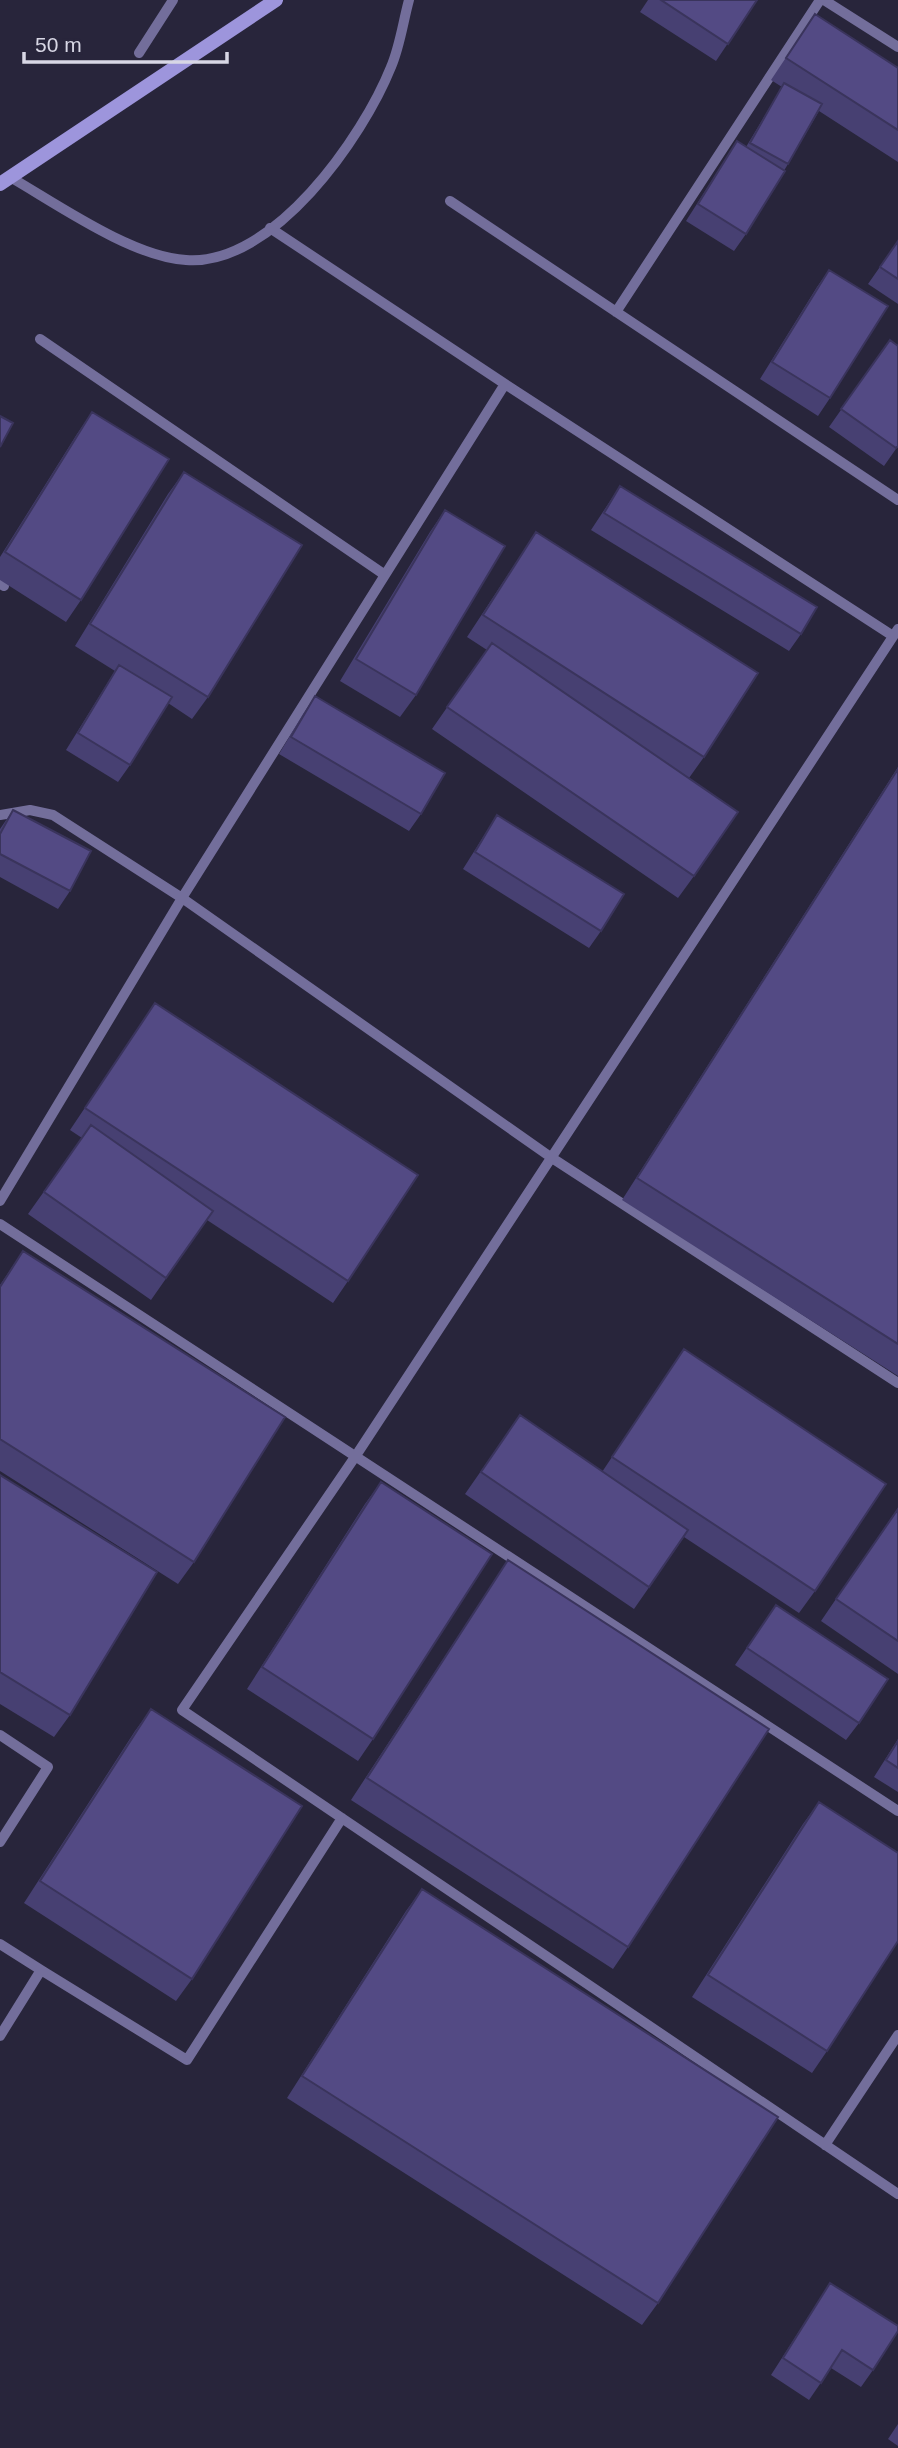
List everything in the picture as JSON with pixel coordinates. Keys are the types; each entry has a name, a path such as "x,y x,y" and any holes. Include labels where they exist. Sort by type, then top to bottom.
{"main road":[{"path":"5,180 276,0"}],"lane":[{"path":"139,53 173,0"},
{"path":"5,180 137,248 186,260 217,257 249,243 300,204 337,162 368,117 392,64 409,0"},
{"path":"616,312 822,0 896,41"},
{"path":"450,201 898,500"},
{"path":"270,228 505,384 896,632 357,1454 182,1710 898,2194"},
{"path":"40,339 385,575"},
{"path":"0,1201 182,898 505,384"},
{"path":"0,815 30,810 53,815 182,898 552,1158 898,1383"},
{"path":"0,1224 357,1454 898,1811"},
{"path":"0,1735 48,1767 0,1842"},
{"path":"0,1944 187,2060 342,1818"},
{"path":"0,2036 41,1970"},
{"path":"825,2145 898,2035"}],"building":[{"path":"661,0 757,0 728,44"},
{"path":"815,14 898,68 898,130 786,58"},
{"path":"784,83 822,104 788,164 750,143"},
{"path":"737,141 785,171 746,234 698,204"},
{"path":"898,241 898,279 880,267"},
{"path":"829,270 888,306 830,398 772,362"},
{"path":"890,340 898,346 896,448 841,409"},
{"path":"92,412 169,459 81,600 5,552"},
{"path":"0,416 13,423 0,447"},
{"path":"184,472 302,545 208,697 90,624"},
{"path":"620,486 817,607 801,634 604,513"},
{"path":"445,510 505,546 416,695 356,659"},
{"path":"536,532 758,673 704,757 483,615"},
{"path":"492,643 738,812 694,876 447,707"},
{"path":"119,665 172,697 130,765 78,733"},
{"path":"315,696 445,773 421,814 291,737"},
{"path":"898,769 898,1344 637,1178"},
{"path":"13,810 91,851 70,891 0,854 0,834"},
{"path":"497,815 624,894 601,931 475,852"},
{"path":"155,1003 418,1175 348,1281 85,1108"},
{"path":"91,1125 213,1211 166,1278 44,1192"},
{"path":"23,1251 285,1417 194,1562 0,1439 0,1287"},
{"path":"684,1349 886,1484 815,1591 612,1457"},
{"path":"520,1415 688,1530 649,1587 481,1472"},
{"path":"0,1475 157,1572 70,1715 0,1672"},
{"path":"381,1482 492,1554 373,1739 262,1667"},
{"path":"898,1509 898,1641 836,1599"},
{"path":"508,1560 769,1729 628,1947 367,1778"},
{"path":"776,1605 888,1679 859,1723 747,1648"},
{"path":"151,1709 302,1806 192,1979 40,1881"},
{"path":"898,1741 898,1768 886,1760"},
{"path":"819,1802 898,1853 898,1941 827,2051 708,1975"},
{"path":"422,1889 778,2117 658,2303 302,2076"},
{"path":"830,2283 898,2326 898,2331 873,2370 842,2350 821,2383 783,2358"}]}
